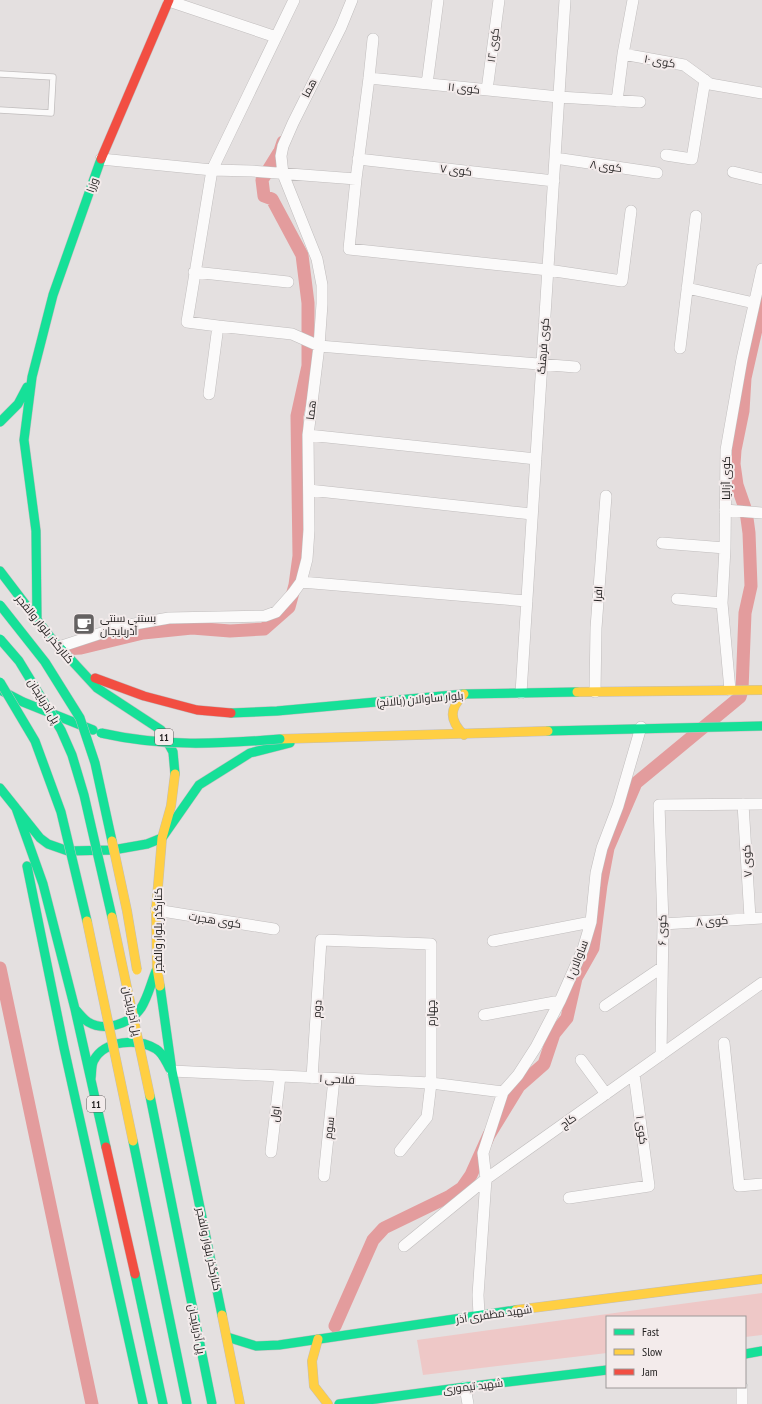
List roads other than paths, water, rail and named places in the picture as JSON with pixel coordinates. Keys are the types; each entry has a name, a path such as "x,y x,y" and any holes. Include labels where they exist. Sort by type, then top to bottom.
{"main road":[{"name":"وزرا","path":"32,377 53,295 101,159 169,0"},
{"path":"0,422 18,404 32,377"},
{"path":"32,377 24,440 36,531 37,620"},
{"name":"کنارگذر بلوار والفجر","path":"0,571 51,638 84,675 97,688 161,730 172,752 175,774 171,806 162,838 156,910 156,968 172,1071 240,1404"},
{"path":"0,605 45,662 80,718 95,762 105,806 126,904 145,1019"},
{"name":"پل آذربایجان","path":"0,638 19,661 61,730 72,755 86,803 152,1103 212,1404"},
{"name":"بلوار ساوالان (بالانج)","path":"84,675 144,696 197,710 236,713 277,711 464,694 762,690"},
{"path":"0,682 35,741 61,812 87,920 187,1404"},
{"path":"0,690 23,702 101,733 120,738 152,742 203,744 280,739 641,727 762,726"},
{"path":"464,694 456,701 452,709 452,719 456,728 464,734"},
{"path":"16,808 40,838 48,844 68,851 113,850 147,844 162,838 199,785 250,754 305,739"},
{"name":"11","path":"0,788 16,808 43,884 75,1008 163,1404"},
{"path":"16,808 64,1048 143,1404"},
{"name":"11","path":"75,1008 83,1018 91,1023 108,1026 124,1022 137,1013 147,995 156,968"},
{"path":"146,1034 152,1103"},
{"path":"91,1082 94,1060 99,1053 114,1044 127,1042 148,1045 156,1050 164,1057 172,1071"},
{"name":"شهید مظفری آذر","path":"227,1337 256,1346 279,1345 480,1315 762,1279"},
{"path":"318,1339 312,1361 314,1386 328,1404"},
{"path":"746,1354 762,1351"},
{"name":"شهید تیموری","path":"339,1404 606,1370"}],"street":[{"path":"169,0 276,37"},
{"path":"294,0 212,170 194,272 188,322 292,334 319,346 575,367"},
{"name":"هما","path":"59,647 123,626 168,618 264,616 276,612 301,582 307,559 309,530 308,435 319,346 322,292 321,272 283,174 281,156 283,146 303,101 341,27 352,0"},
{"path":"427,84 438,0"},
{"name":"کوی ۱۲","path":"488,90 499,0"},
{"name":"کوی فرهنگ","path":"521,693 565,0"},
{"path":"617,101 623,54 633,0"},
{"path":"373,39 358,158 349,249 548,270 622,282 632,211"},
{"name":"کوی ۱۰","path":"623,54 684,65 710,84 762,93"},
{"name":"کوی ۱۱","path":"369,78 559,97 640,102"},
{"path":"666,155 692,160 705,80"},
{"name":"کوی ۷","path":"358,158 554,181"},
{"name":"کوی ۸","path":"555,158 657,173"},
{"path":"101,159 212,170 252,171 356,179"},
{"path":"733,172 762,179"},
{"path":"680,348 696,216"},
{"path":"194,272 288,282"},
{"name":"کوی آزالیا","path":"730,690 722,603 725,548 726,450 742,360 761,275"},
{"path":"687,288 754,303"},
{"path":"209,394 218,326"},
{"path":"308,435 536,459"},
{"path":"309,490 532,514"},
{"name":"افرا","path":"596,692 596,628 606,496"},
{"path":"725,510 762,513"},
{"path":"662,543 725,548"},
{"path":"301,582 527,601"},
{"path":"677,599 722,603"},
{"name":"ساوالان ۱","path":"486,1179 483,1153 503,1092 518,1075 536,1047 560,1001 583,949 591,922 596,873 602,848 618,806 641,727"},
{"path":"744,804 762,804"},
{"name":"کوی ۷","path":"744,804 750,918"},
{"name":"کوی ۶","path":"661,1055 661,968 663,924 659,805 744,804"},
{"name":"کوی هجرت","path":"156,910 274,929"},
{"name":"کوی ۸","path":"663,924 762,918"},
{"path":"493,942 591,922"},
{"name":"دوم","path":"312,1078 321,940 431,944"},
{"name":"چهارم","path":"400,1151 427,1117 431,1083 431,944"},
{"path":"604,1006 661,968"},
{"name":"کاج","path":"404,1246 486,1179 762,983"},
{"path":"484,1015 560,1001"},
{"path":"724,1043 739,1186 762,1184"},
{"path":"580,1060 606,1094"},
{"name":"فلاحی ۱","path":"172,1071 431,1083 503,1092"},
{"name":"کوی ۱","path":"569,1198 649,1186 634,1074"},
{"name":"اول","path":"271,1152 280,1076"},
{"name":"سوم","path":"324,1176 334,1079"},
{"path":"480,1315 478,1295 486,1179"},
{"path":"465,1387 468,1404"},
{"path":"742,1388 742,1404"}],"lane":[{"path":"0,74 53,77 52,113 0,110"}],"waterway":[{"path":"62,649 81,648 143,633 192,628 230,631 264,629 289,607 295,585 299,556 297,416 308,366 308,303 302,255 272,199 264,196 262,180 280,151 283,142"},
{"path":"335,1326 373,1240 384,1228 450,1196 462,1188 471,1175 489,1135 519,1086 544,1064 554,1034 567,1018 576,978 593,948 601,885 608,848 636,783 740,697 742,690 745,613 751,586 749,533 746,511 737,485 734,464 735,450 743,411 745,378 762,303"},
{"path":"0,968 92,1404"}],"place":[{"name":"بستنی سنتی آذربایجان","path":"84,624"}]}
